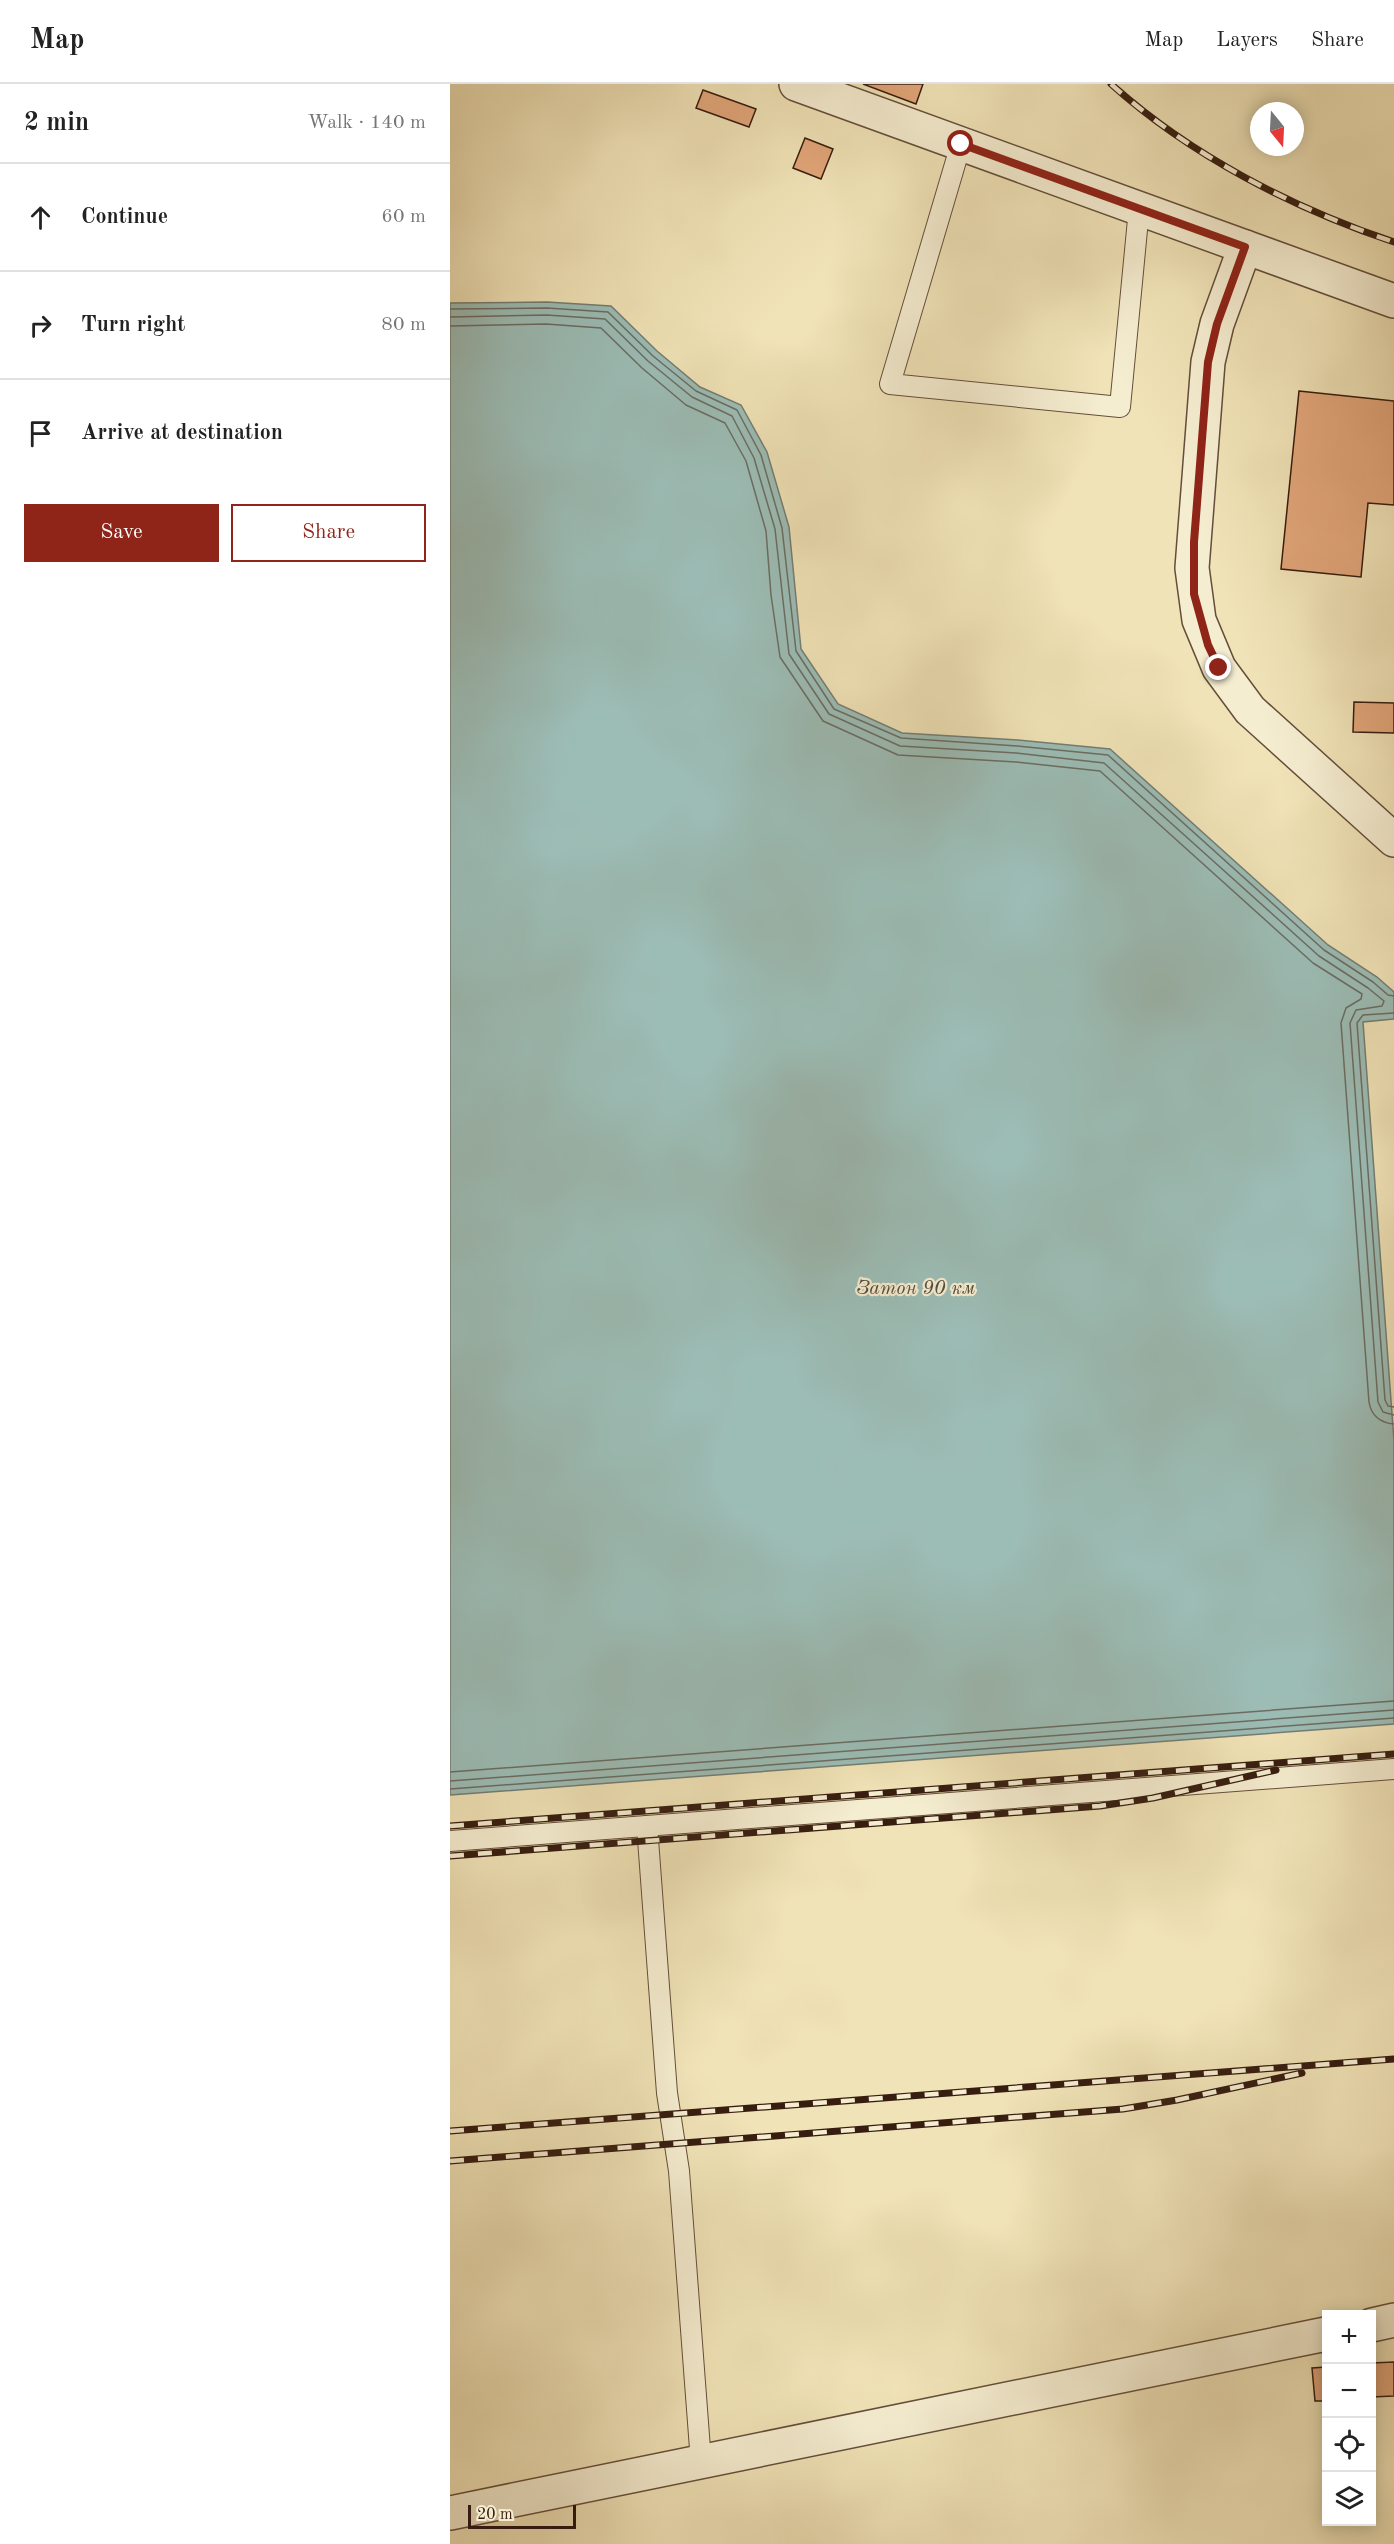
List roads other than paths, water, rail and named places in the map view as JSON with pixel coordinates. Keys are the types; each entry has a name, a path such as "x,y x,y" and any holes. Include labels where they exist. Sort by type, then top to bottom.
{"street":[{"path":"796,84 1394,301"},
{"path":"1245,247 1217,324 1208,362 1192,568 1199,620 1219,668 1250,710 1394,840"},
{"path":"1376,2324 1394,2320"},
{"path":"450,2513 1322,2335"}],"lane":[{"path":"961,144 890,384 1120,407 1140,209"},
{"path":"450,1841 1394,1769"},
{"path":"647,1826 668,2093 679,2171 701,2462"}],"water":[{"name":"Затон 90 км","path":"547,302 611,306 657,351 700,387 741,405 767,452 789,527 801,649 838,704 902,733 1018,740 1110,749 1328,945 1377,977 1394,992 1394,1019 1363,1022 1394,1441 1394,1724 450,1795 450,303"}],"railway":[{"path":"1111,84 1142,110 1209,157 1281,196 1394,242"},
{"path":"450,1826 1394,1754"},
{"path":"450,1856 1100,1806 1153,1798 1276,1770"},
{"path":"450,2131 1394,2059"},
{"path":"450,2161 1123,2109 1177,2100 1302,2073"}]}
